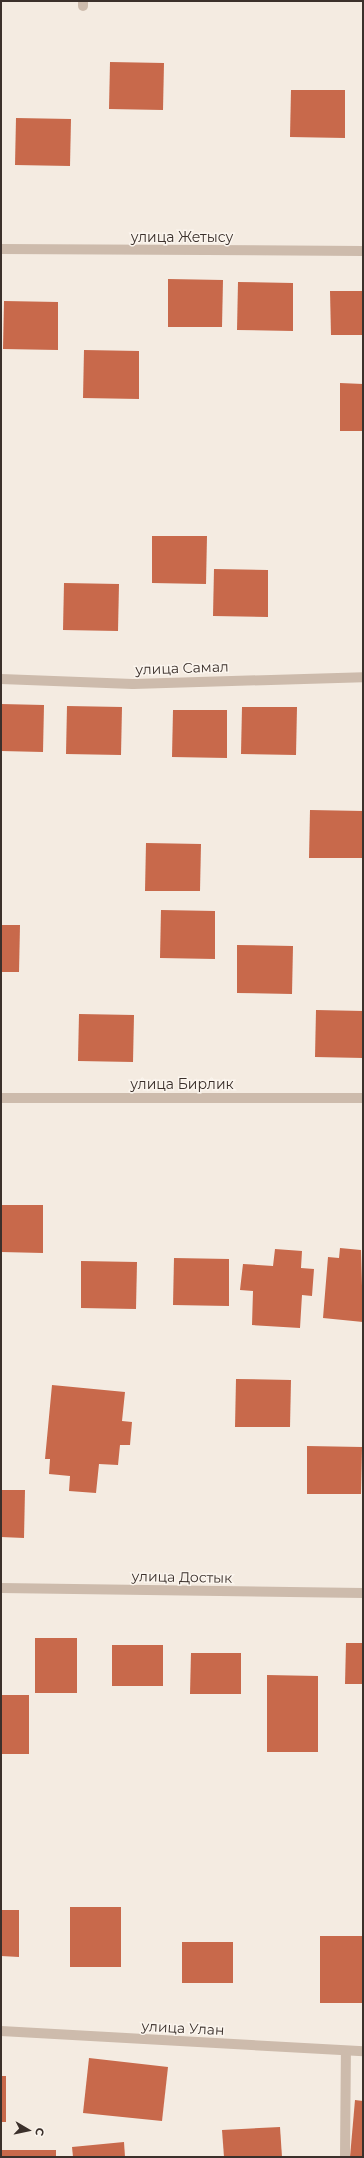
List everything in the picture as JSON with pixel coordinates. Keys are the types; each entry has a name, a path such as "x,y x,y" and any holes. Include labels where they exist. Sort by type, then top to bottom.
{"street":[{"name":"улица Жетысу","path":"1,249 363,251"},
{"name":"улица Самал","path":"1,679 133,684 363,677"},
{"name":"улица Бирлик","path":"1,1098 363,1098"},
{"name":"улица Достык","path":"1,1588 363,1593"},
{"name":"улица Улан","path":"1,2031 346,2052 363,2051"},
{"path":"345,2157 346,2052"}],"building":[{"path":"110,62 164,63 163,110 109,109"},
{"path":"291,90 345,90 345,138 290,137"},
{"path":"16,118 71,119 70,166 15,165"},
{"path":"168,279 223,280 222,327 168,327"},
{"path":"238,282 293,283 293,331 237,330"},
{"path":"330,291 363,291 363,335 331,335"},
{"path":"4,301 58,302 58,350 3,349"},
{"path":"84,350 139,351 139,399 83,398"},
{"path":"340,383 363,384 363,431 340,431"},
{"path":"152,536 207,536 206,584 152,583"},
{"path":"214,569 268,570 268,617 213,616"},
{"path":"64,583 119,584 118,631 63,630"},
{"path":"1,704 44,705 43,752 1,751"},
{"path":"67,706 122,707 121,755 66,754"},
{"path":"242,707 297,707 296,755 241,754"},
{"path":"173,710 227,710 227,758 172,757"},
{"path":"310,810 363,811 363,858 309,858"},
{"path":"146,843 201,844 200,891 145,891"},
{"path":"161,910 215,911 215,959 160,958"},
{"path":"1,925 20,925 19,972 1,972"},
{"path":"237,945 293,946 292,994 237,993"},
{"path":"316,1010 363,1011 363,1058 315,1057"},
{"path":"79,1014 134,1015 133,1062 78,1061"},
{"path":"1,1205 43,1205 43,1253 1,1252"},
{"path":"340,1248 361,1250 363,1322 323,1318 328,1257 339,1258"},
{"path":"275,1249 302,1251 301,1268 314,1269 312,1296 302,1295 300,1328 252,1325 253,1291 240,1290 243,1264 273,1266"},
{"path":"174,1258 229,1259 229,1306 173,1305"},
{"path":"81,1261 137,1262 136,1309 81,1308"},
{"path":"236,1379 291,1380 290,1427 235,1427"},
{"path":"52,1385 125,1392 122,1421 132,1422 130,1445 120,1445 118,1465 99,1464 96,1493 69,1491 70,1476 49,1474 50,1459 45,1459"},
{"path":"307,1446 362,1447 361,1494 307,1494"},
{"path":"1,1490 25,1490 24,1538 1,1537"},
{"path":"35,1638 77,1638 77,1693 35,1693"},
{"path":"346,1643 363,1643 363,1684 345,1684"},
{"path":"112,1645 163,1645 163,1686 112,1686"},
{"path":"191,1653 241,1653 241,1694 190,1694"},
{"path":"267,1675 318,1676 318,1752 267,1752"},
{"path":"1,1695 29,1695 29,1754 1,1754"},
{"path":"70,1907 121,1907 121,1967 70,1967"},
{"path":"1,1910 19,1910 19,1957 1,1956"},
{"path":"320,1936 363,1936 363,2003 320,2003"},
{"path":"182,1942 233,1942 233,1983 182,1983"},
{"path":"89,2058 168,2067 162,2121 83,2113"},
{"path":"1,2076 6,2076 6,2122 1,2122"},
{"path":"355,2100 363,2101 363,2157 350,2157"},
{"path":"280,2127 282,2157 224,2157 222,2130"},
{"path":"124,2142 125,2157 73,2157 72,2147"},
{"path":"1,2150 56,2150 56,2157 1,2157"}]}
